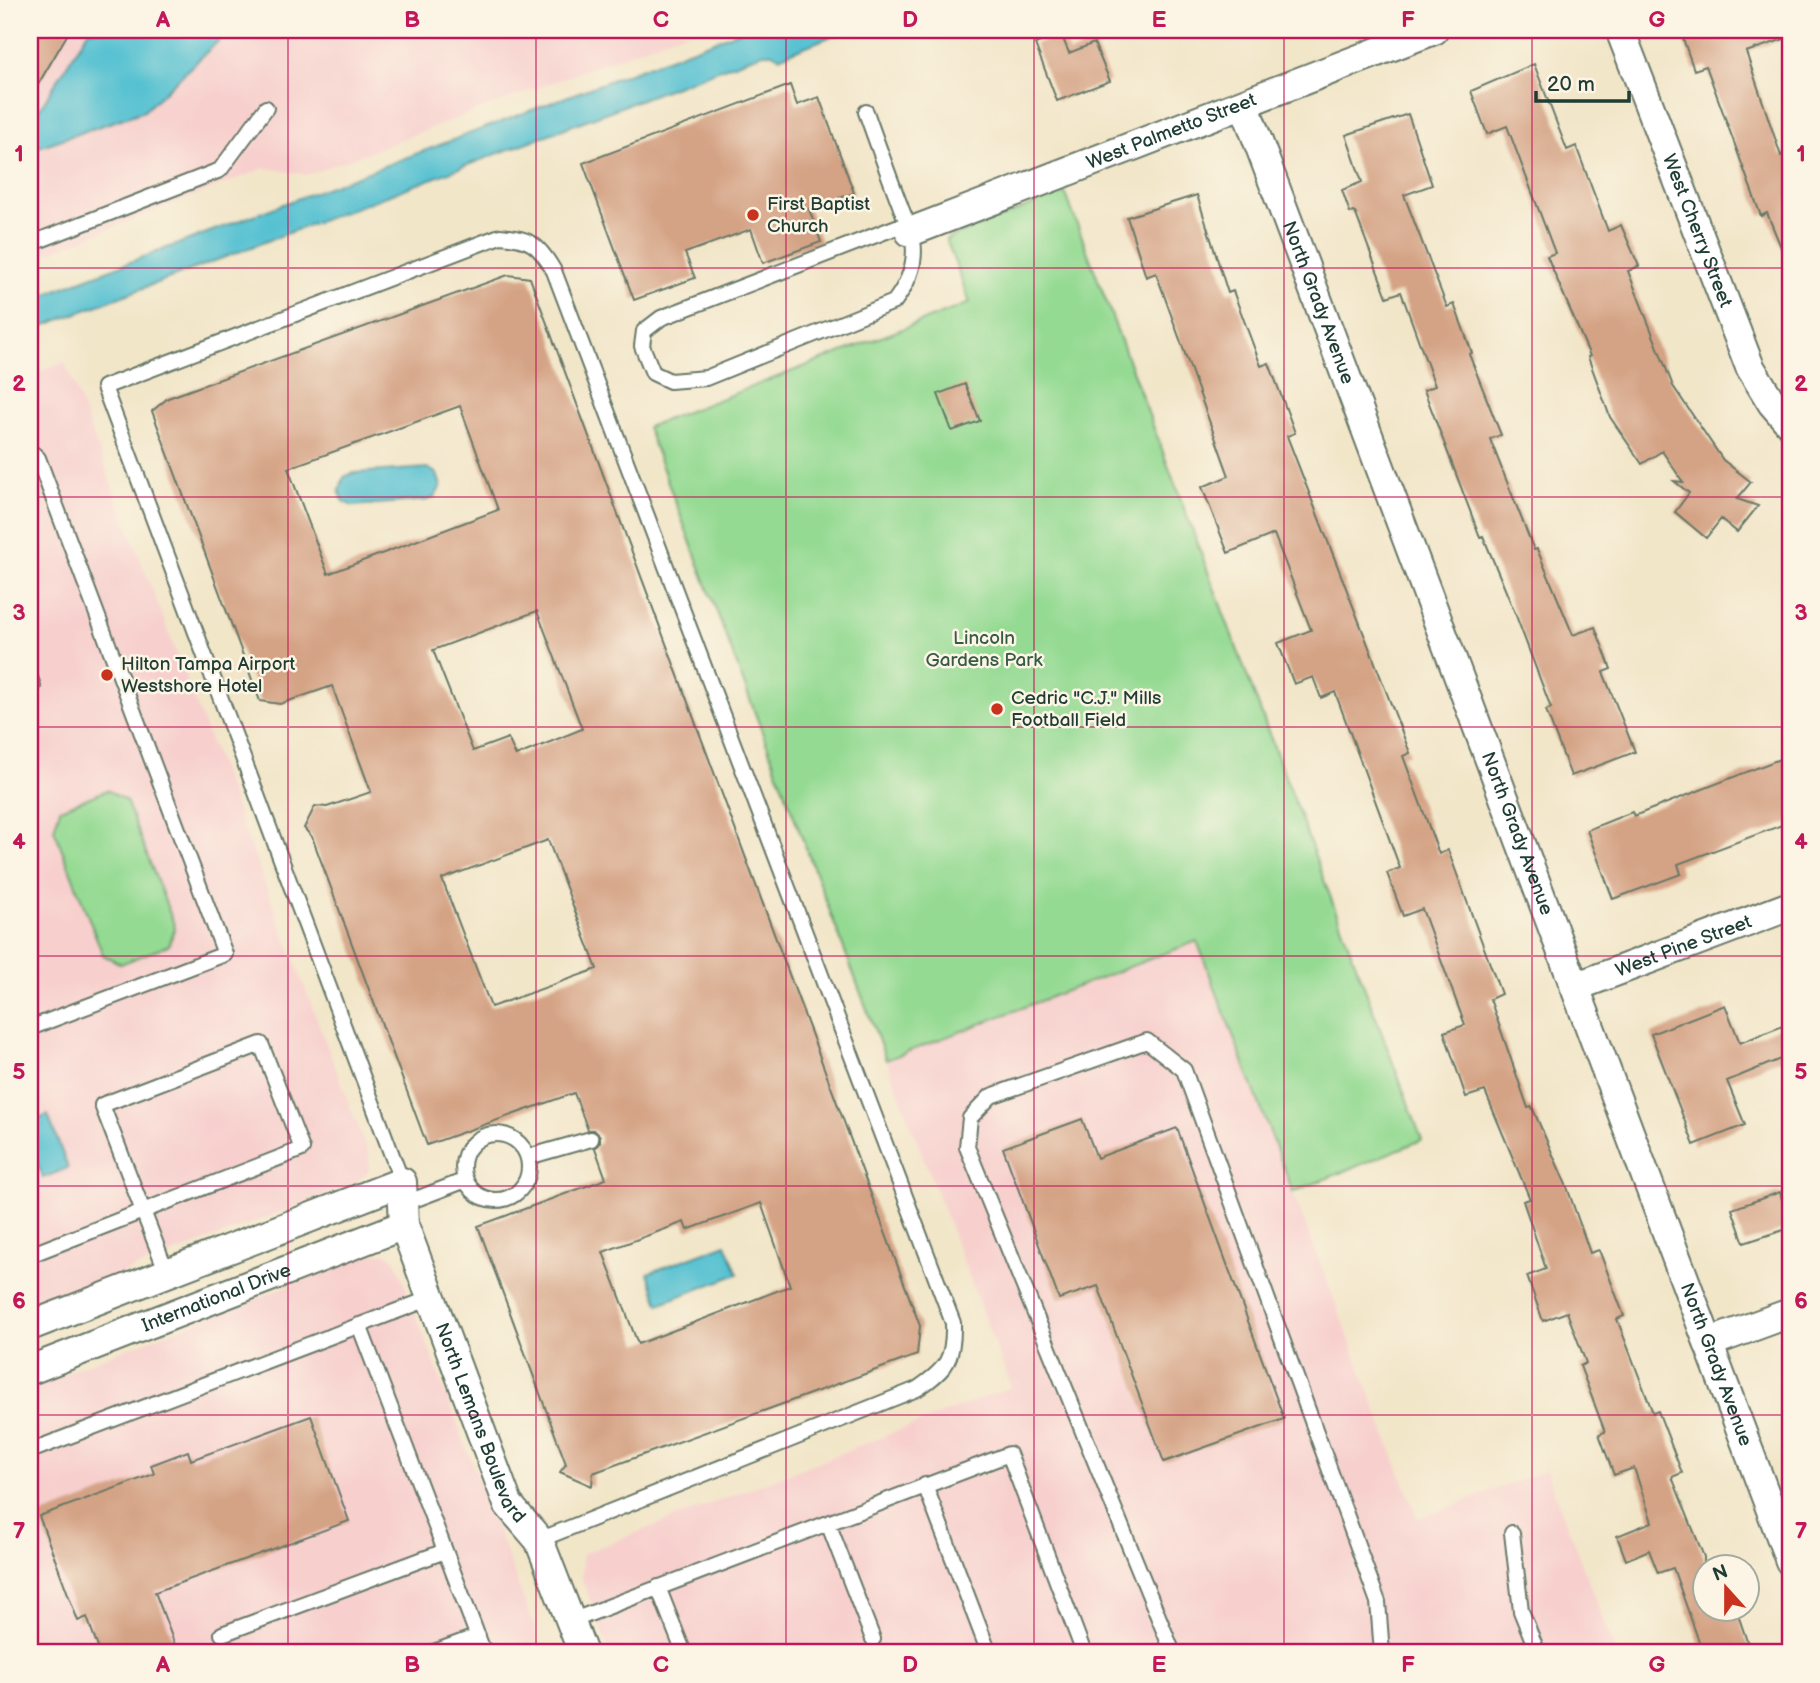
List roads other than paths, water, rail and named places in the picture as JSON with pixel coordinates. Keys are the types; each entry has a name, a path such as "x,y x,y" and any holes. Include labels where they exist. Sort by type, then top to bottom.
{"street":[{"name":"West Palmetto Street","path":"908,228 1244,104 1434,30"},
{"name":"West Cherry Street","path":"1620,30 1750,367 1772,403 1790,424"},
{"name":"North Grady Avenue","path":"1244,104 1790,1561"},
{"name":"West Pine Street","path":"1575,987 1790,906"},
{"path":"30,1326 167,1273 403,1204"},
{"name":"North Lemans Boulevard","path":"403,1204 431,1298 508,1504 539,1540 583,1653"},
{"name":"International Drive","path":"30,1370 182,1311 403,1204"},
{"path":"167,1273 182,1311"},
{"path":"1708,1343 1790,1313"}],"lane":[{"path":"30,244 220,170 266,108"},
{"path":"866,112 908,228 913,242 912,268 906,286 894,302 706,378 670,381 653,373 642,346 644,331 661,318 908,228"},
{"path":"466,1180 403,1204 104,387 500,236 523,237 542,251 554,271 953,1322 954,1345 943,1371 917,1389 539,1540"},
{"path":"30,452 38,458 108,638 225,954 30,1028"},
{"path":"1173,1653 967,1147 970,1118 991,1096 1147,1041 1184,1070 1378,1602 1382,1653"},
{"path":"30,1255 144,1212 302,1149 261,1044 102,1105 144,1212 167,1273"},
{"path":"485,1136 506,1136 523,1148 528,1157 527,1179 513,1196 502,1200 481,1196 466,1180 464,1160 469,1149 485,1136"},
{"path":"528,1157 591,1139"},
{"path":"30,1451 431,1298"},
{"path":"359,1325 484,1653"},
{"path":"571,1621 1009,1454 1084,1653"},
{"path":"925,1485 989,1653"},
{"path":"828,1522 873,1639"},
{"path":"1513,1533 1521,1611 1538,1653"},
{"path":"222,1634 445,1551"},
{"path":"658,1587 684,1653"},
{"path":"431,1653 478,1636"}],"water":[{"path":"89,30 230,30 144,111 30,150 30,124"},
{"path":"743,30 847,30 779,57 772,53 763,53 30,331 30,301 56,290"},
{"path":"428,468 437,474 441,486 435,497 428,500 353,506 344,502 339,491 344,477 353,473"},
{"path":"48,1115 68,1168 43,1178 30,1144 30,1122"},
{"path":"726,1244 738,1274 659,1304 648,1273"}],"place":[{"name":"First Baptist Church","path":"753,215"},
{"name":"Hilton Tampa Airport Westshore Hotel","path":"107,675"},
{"name":"Cedric \"C.J.\" Mills Football Field","path":"997,709"}],"park label":[{"name":"Lincoln Gardens Park","path":"984,649"}]}
